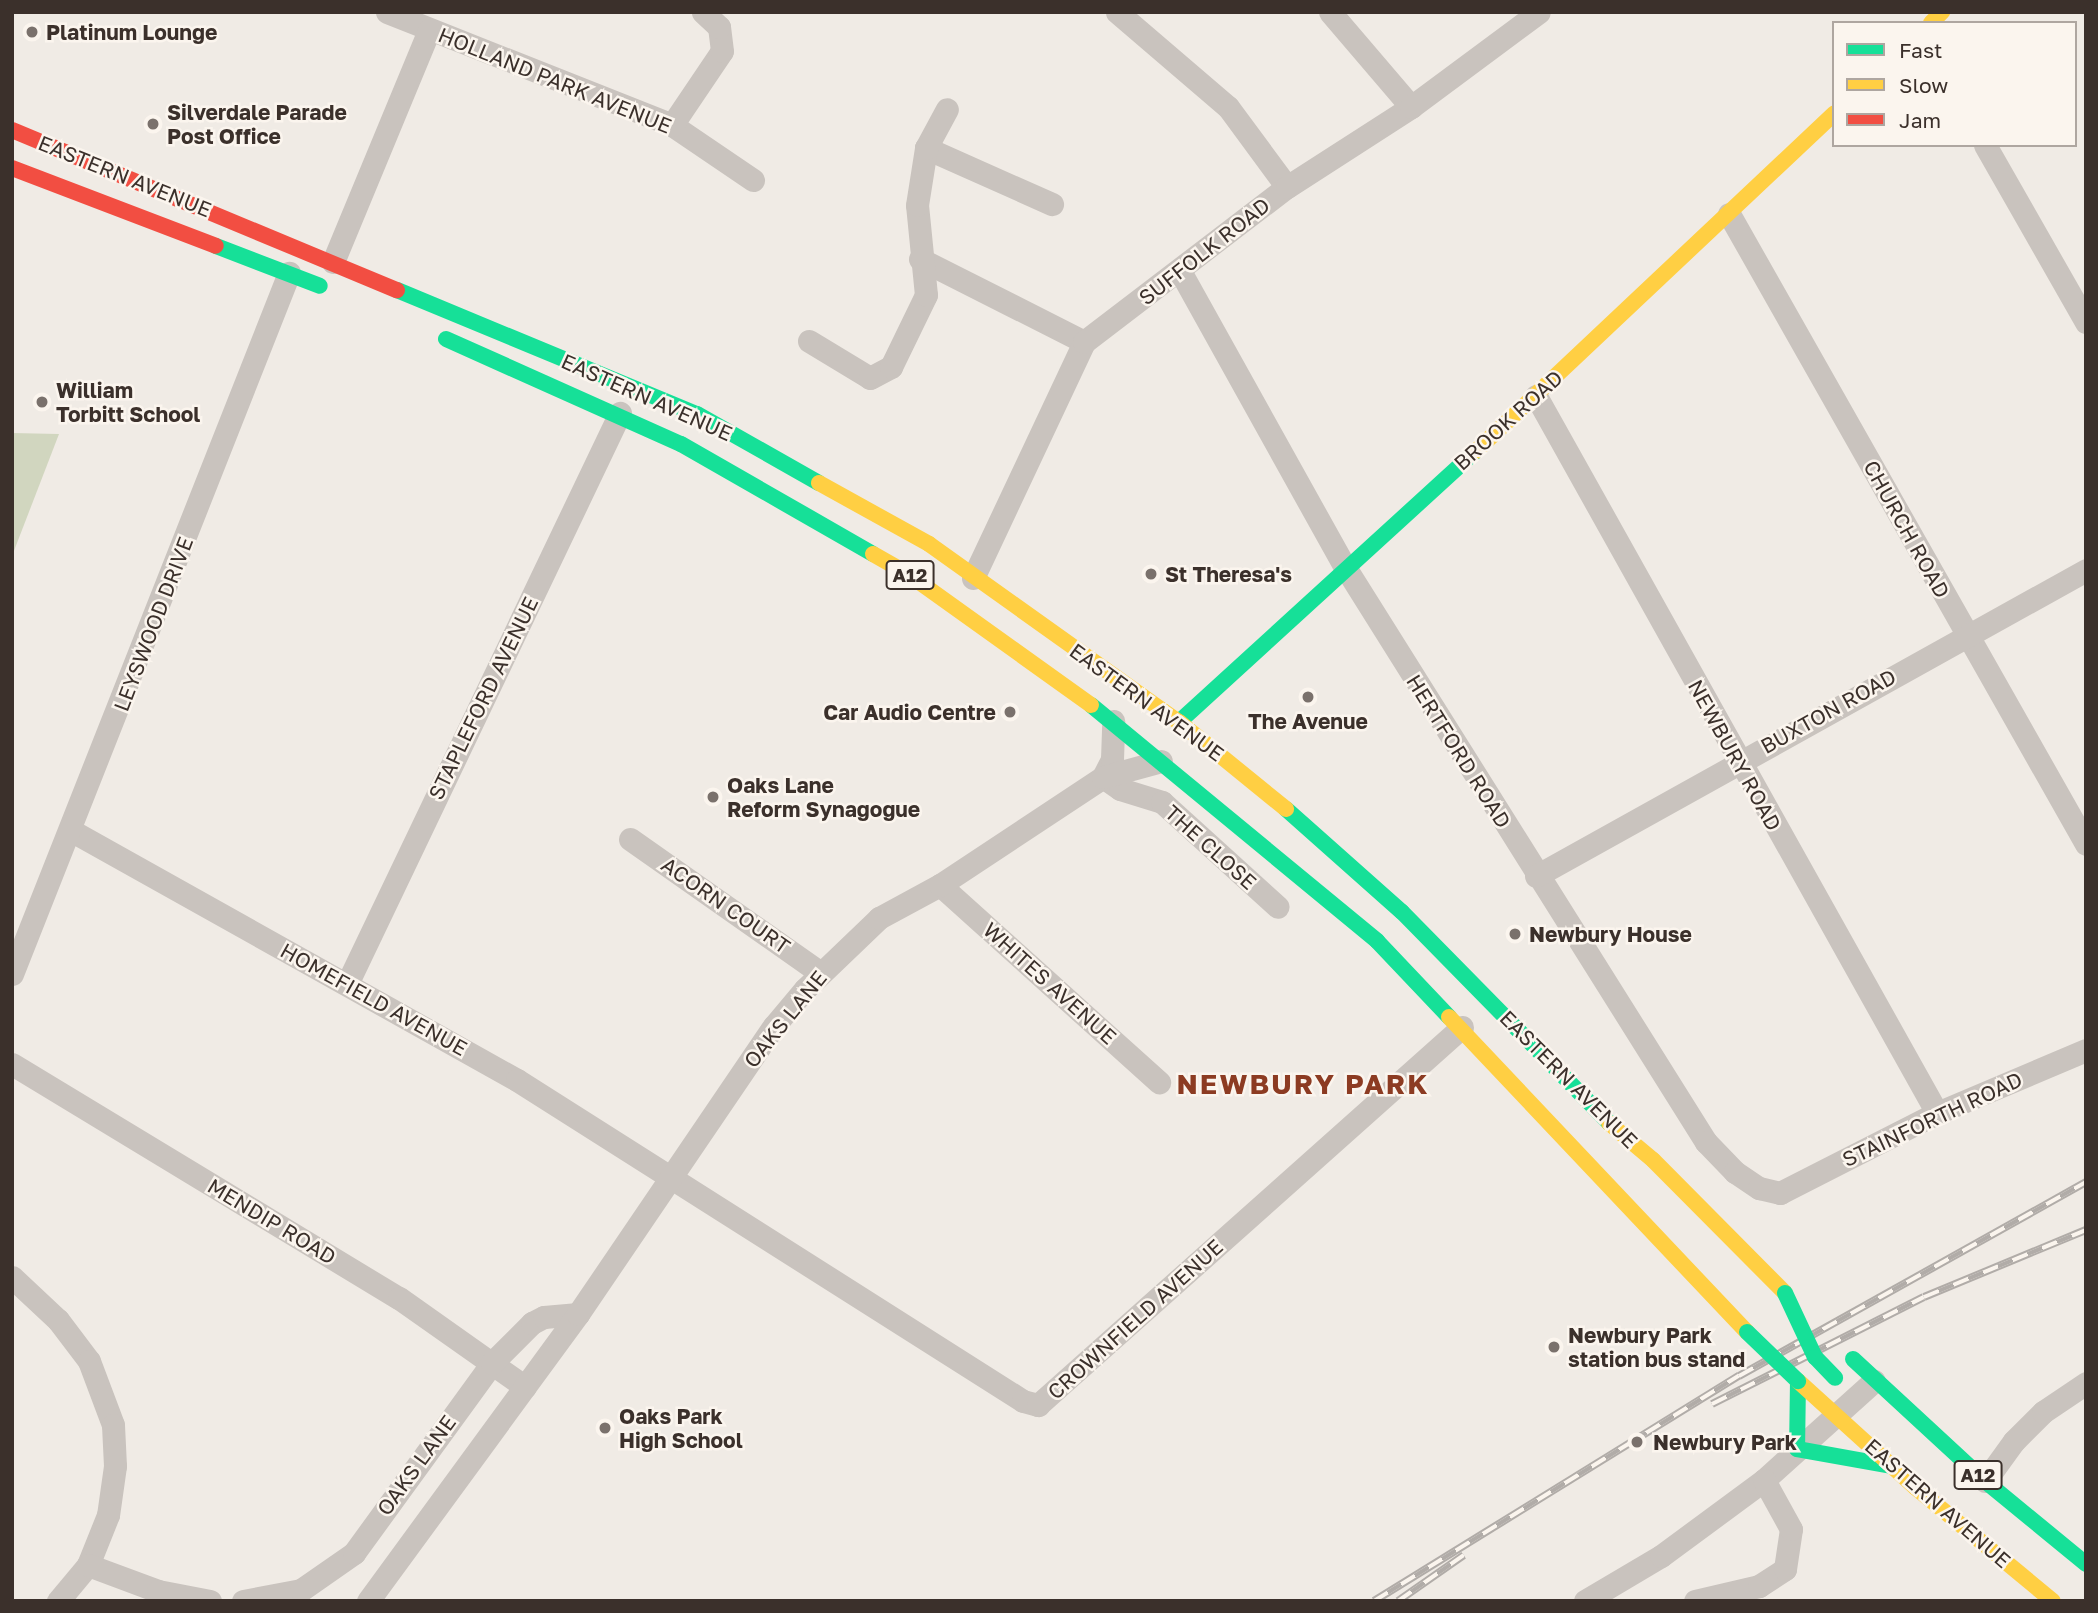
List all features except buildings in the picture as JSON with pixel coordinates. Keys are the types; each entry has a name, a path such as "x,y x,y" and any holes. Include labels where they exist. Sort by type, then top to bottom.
{"main road":[{"name":"BROOK ROAD","path":"1180,722 1345,567 1536,396 1832,116"},
{"name":"EASTERN AVENUE","path":"12,130 696,414 929,544 973,578 1180,722 1402,912 1620,1134 1707,1214 1823,1330"},
{"name":"EASTERN AVENUE","path":"12,167 340,294"},
{"name":"EASTERN AVENUE","path":"429,331 620,413 908,574 1113,721 1377,941 1462,1027 1663,1220 1747,1332 1894,1467 2053,1601"},
{"path":"1620,1134 1628,1165"},
{"path":"1663,1220 1707,1214"},
{"path":"1785,1293 1815,1357 1835,1378 1836,1414"},
{"name":"A12","path":"1847,1354 1985,1481 2086,1564"},
{"path":"1798,1381 1797,1449 1847,1455 1894,1467"}],"street":[{"name":"HOLLAND PARK AVENUE","path":"387,12 672,125 753,180"},
{"path":"672,125 722,51 719,27 703,12"},
{"path":"1117,12 1228,107 1287,187"},
{"path":"1330,12 1411,107"},
{"name":"SUFFOLK ROAD","path":"973,578 1084,342 1287,187 1411,107 1539,12"},
{"path":"332,262 429,30"},
{"path":"809,341 870,378 891,367 926,295 920,259 917,205 926,148 947,109"},
{"path":"1985,147 2086,322"},
{"path":"926,148 1052,204"},
{"name":"CHURCH ROAD","path":"1729,214 2086,844"},
{"path":"920,259 1084,342"},
{"name":"HERTFORD ROAD","path":"1180,271 1345,567 1536,876 1706,1142 1735,1172 1759,1188 1780,1193"},
{"name":"LEYSWOOD DRIVE","path":"12,974 72,831 289,273"},
{"name":"NEWBURY ROAD","path":"1536,396 1738,761 1937,1112"},
{"name":"STAPLEFORD AVENUE","path":"347,984 620,413"},
{"name":"BUXTON ROAD","path":"1536,876 1738,761 2086,570"},
{"path":"1103,777 1112,760 1113,721"},
{"name":"OAKS LANE","path":"368,1601 578,1314 774,1026 821,973 879,918 940,885 1103,777 1161,761"},
{"name":"THE CLOSE","path":"1103,777 1120,789 1162,802 1279,907"},
{"name":"HOMEFIELD AVENUE","path":"72,831 517,1080 670,1176"},
{"name":"ACORN COURT","path":"630,839 821,973"},
{"name":"WHITES AVENUE","path":"940,885 1159,1082"},
{"name":"CROWNFIELD AVENUE","path":"670,1176 1023,1401 1038,1405 1462,1027"},
{"name":"STAINFORTH ROAD","path":"1780,1193 1937,1112 2086,1050"},
{"name":"MENDIP ROAD","path":"12,1064 399,1298 525,1387"},
{"path":"12,1277 70,1334 103,1390 113,1425 115,1466 108,1515 88,1565 58,1601"},
{"name":"OAKS LANE","path":"243,1601 301,1590 354,1553 492,1363 532,1323 544,1317 578,1314"},
{"path":"1585,1601 1661,1556 1764,1480 1874,1381"},
{"path":"1985,1481 2014,1441 2043,1412 2086,1382"},
{"path":"1695,1601 1759,1586 1785,1569 1791,1529 1764,1480"},
{"path":"88,1565 158,1591 210,1601"}],"green space":[{"path":"12,433 59,434 12,556"}],"railway":[{"path":"1374,1601 1739,1376 2086,1182"},
{"path":"1712,1404 1924,1297 2086,1230"},
{"path":"1398,1601 1464,1555"}],"traffic: fast":[{"path":"216,246 320,286"},
{"path":"397,290 697,414 819,483"},
{"path":"446,339 681,444 873,554"},
{"path":"1179,722 1476,451"},
{"path":"1091,705 1377,941 1449,1017"},
{"path":"1286,809 1402,912 1609,1123"},
{"path":"1785,1293 1815,1357 1835,1378"},
{"path":"1747,1332 1798,1381"},
{"path":"1853,1359 1985,1481 2086,1564"},
{"path":"1798,1381 1797,1449 1892,1466"}],"traffic: slow":[{"path":"1933,21 1942,12"},
{"path":"1476,451 1832,116"},
{"path":"819,483 929,544 1179,722 1286,809"},
{"path":"873,554 908,574 1091,705"},
{"path":"1449,1017 1747,1332"},
{"path":"1609,1123 1653,1160 1785,1293"},
{"path":"1798,1381 1915,1487 2053,1601"}],"traffic: jam":[{"path":"12,130 397,290"},
{"path":"12,168 216,246"}],"place":[{"name":"Platinum Lounge","path":"32,32"},
{"name":"Silverdale Parade Post Office","path":"153,124"},
{"name":"William Torbitt School","path":"42,402"},
{"name":"St Theresa's","path":"1151,574"},
{"name":"The Avenue","path":"1308,697"},
{"name":"Car Audio Centre","path":"1010,712"},
{"name":"Oaks Lane Reform Synagogue","path":"713,797"},
{"name":"Newbury House","path":"1515,934"},
{"name":"Newbury Park station bus stand","path":"1554,1347"},
{"name":"Oaks Park High School","path":"605,1428"},
{"name":"Newbury Park","path":"1637,1442"}],"district":[{"name":"NEWBURY PARK","path":"1303,1084"}]}
